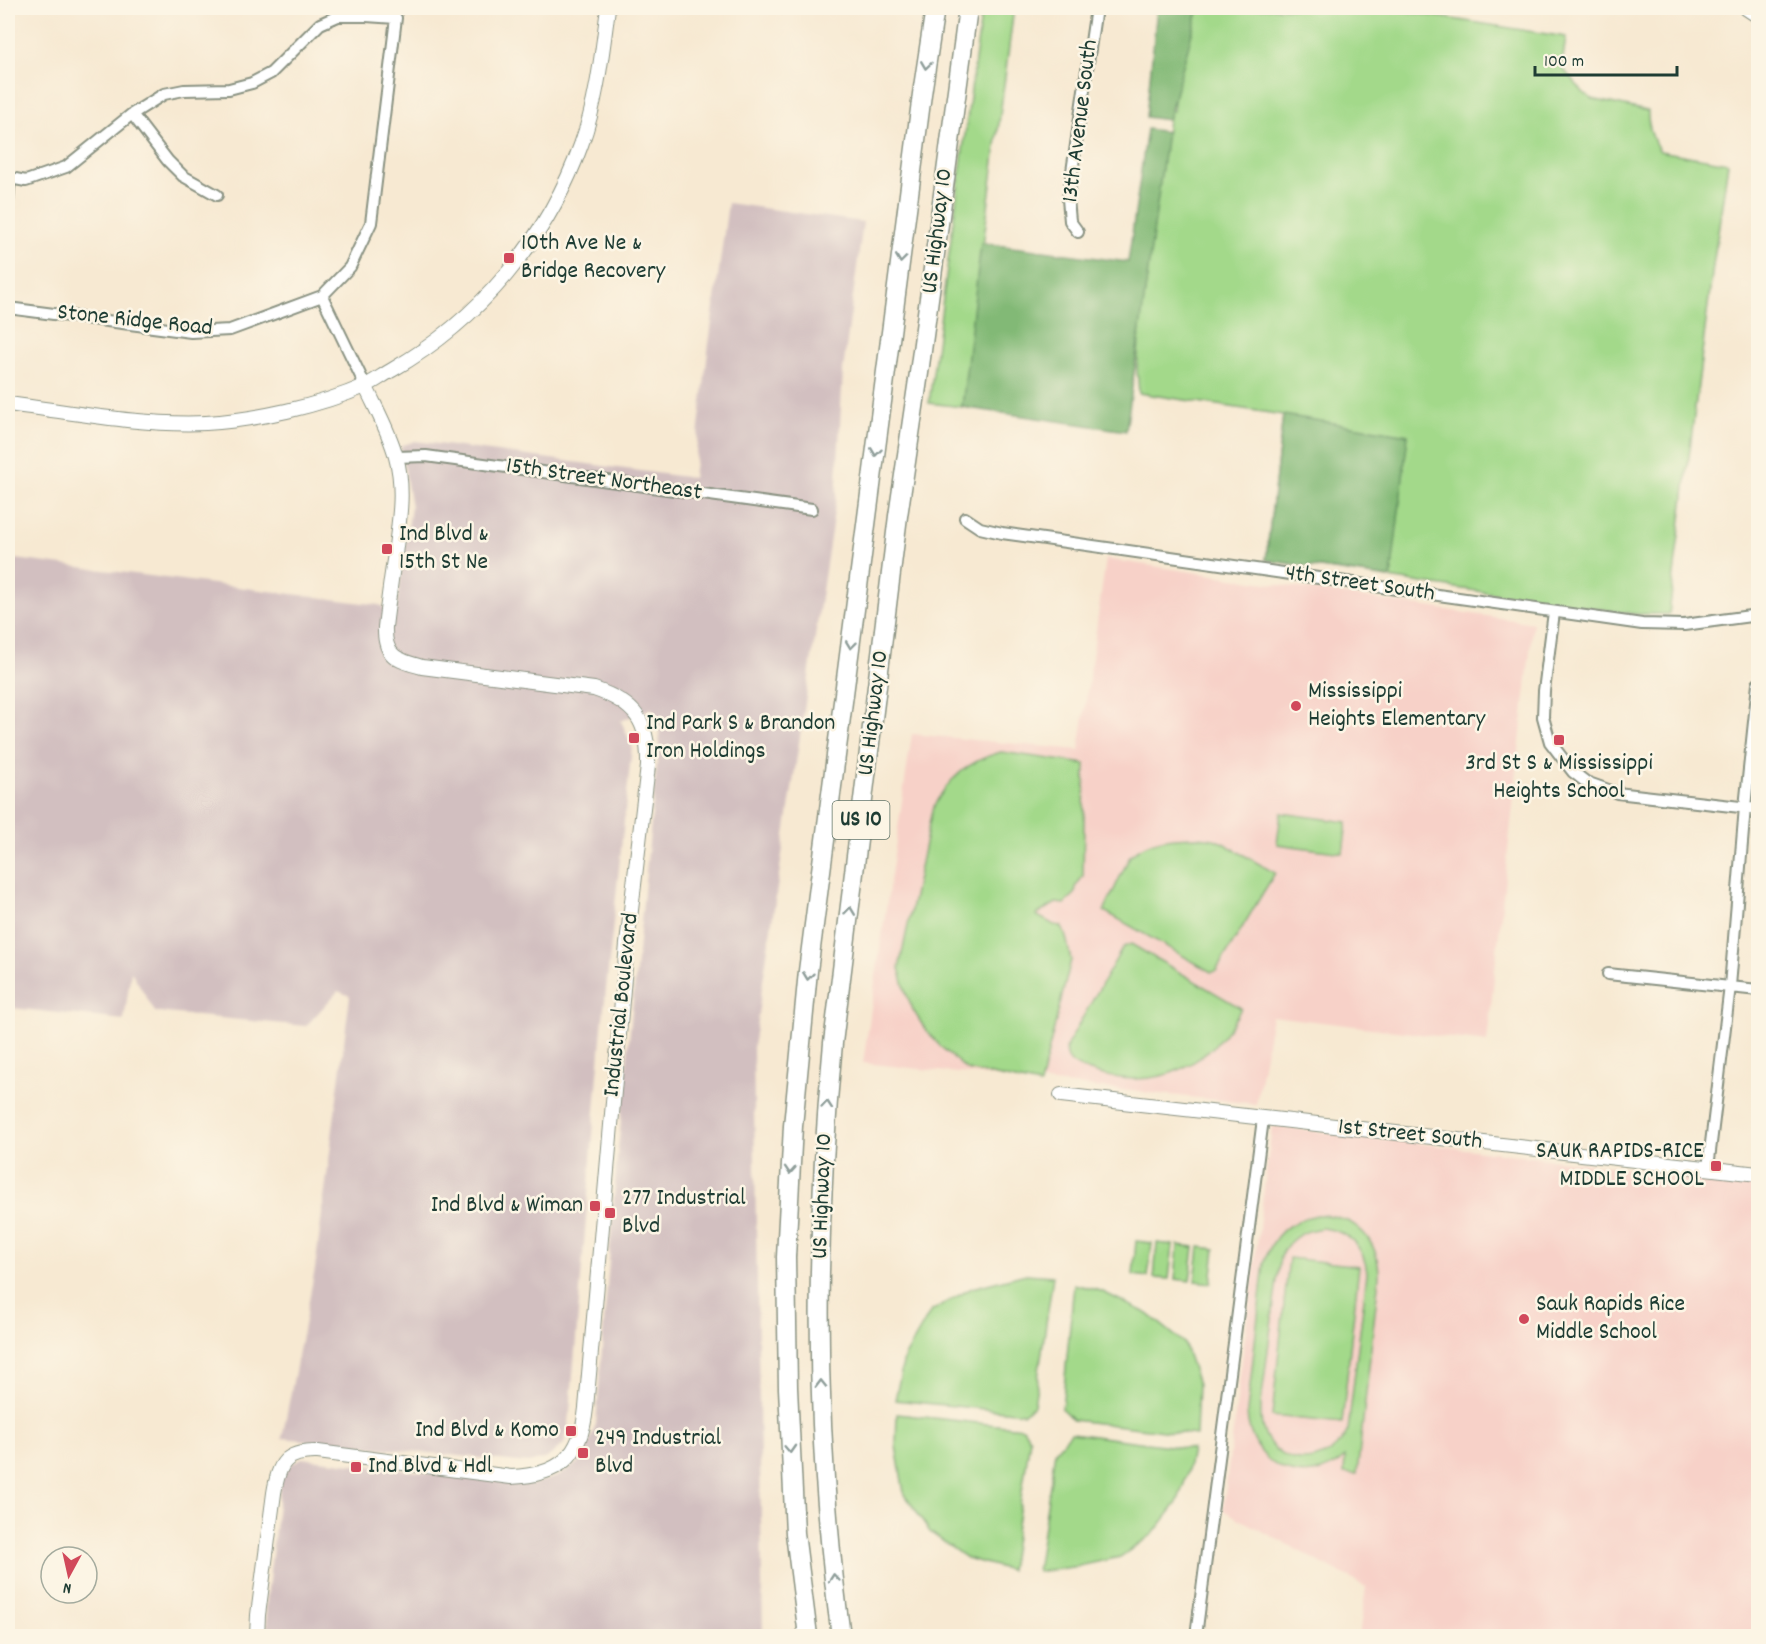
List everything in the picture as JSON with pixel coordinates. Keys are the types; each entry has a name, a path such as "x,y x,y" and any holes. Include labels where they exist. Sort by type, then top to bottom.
{"highway":[{"name":"US Highway 10","path":"808,1636 795,1533 788,1388 787,1234 793,1126 804,1012 826,835 935,8"},
{"name":"US Highway 10","path":"841,1636 825,1471 821,1384 820,1223 827,1111 833,1043 898,516 968,8"},
{"path":"795,1533 799,1636"},
{"path":"837,1606 852,1636"}],"street":[{"path":"8,404 134,420 205,423 245,419 322,400 365,386 432,345 461,321 509,272 537,233 570,172 582,144 596,89 608,8"},
{"name":"13th Avenue South","path":"1078,232 1070,220 1068,199 1096,8"},
{"path":"1746,8 1758,16"},
{"name":"Stone Ridge Road","path":"8,308 191,332 230,330 322,296 350,267 370,223 396,18 338,16 320,24 271,73 229,89 184,90 164,94 132,114"},
{"path":"8,202 10,178 26,181 66,167 132,114 168,161 183,176 217,195"},
{"name":"Industrial Boulevard","path":"257,1636 277,1474 282,1464 291,1456 303,1452 318,1452 511,1477 532,1476 550,1471 566,1459 578,1443 584,1426 627,944 648,766 645,732 638,716 627,704 609,694 594,689 422,667 406,663 394,657 387,650 384,639 385,627 401,497 396,457 322,296"},
{"name":"15th Street Northeast","path":"396,457 426,456 812,509"},
{"name":"4th Street South","path":"965,518 980,528 1002,533 1642,624 1684,625 1758,615"},
{"path":"1554,612 1543,717 1550,742 1573,772 1586,782 1617,793 1758,808"},
{"path":"1708,1168 1730,986 1758,684"},
{"path":"1608,974 1758,990"},
{"name":"1st Street South","path":"1061,1095 1758,1174"},
{"path":"1196,1636 1263,1119"}],"shaded area":[{"path":"728,203 863,222 843,370 836,498 753,1047 763,1636 268,1636 266,1607 281,1478 290,1465 302,1458 530,1485 559,1476 583,1459 596,1425 617,1160 660,734 652,708 621,721 632,746 602,1027 569,1423 564,1444 547,1458 529,1463 282,1438 315,1269 350,996 338,991 306,1026 155,1012 131,971 124,1020 12,1008 8,1002 8,558 379,605 396,612 411,507 401,446 415,441 693,478"},
{"path":"1106,559 1533,623 1487,1042 1272,1016 1256,1104 863,1063 912,734 1079,750"},
{"path":"1272,1126 1758,1184 1758,1636 1359,1636 1366,1587 1223,1510"}],"green space":[{"path":"982,8 1014,8 962,407 929,403"},
{"path":"1157,8 1199,8 1168,120 1146,117"},
{"path":"1185,8 1383,8 1566,37 1564,70 1592,99 1648,111 1651,132 1660,151 1728,163 1669,614 1634,614 1266,560 1283,415 1139,393 1137,370 1140,326 1168,120 1170,111 1173,111"},
{"path":"1147,129 1167,132 1126,431 962,407 981,243 1128,262"},
{"path":"1283,415 1408,435 1391,578 1266,560"},
{"path":"1001,752 1085,764 1083,876 1076,886 1075,894 1064,904 1056,903 1036,915 1054,925 1061,926 1067,939 1071,960 1040,1085 967,1070 925,1029 913,1010 899,968 932,810 944,789 960,773 978,760"},
{"path":"1281,813 1347,822 1343,853 1277,844"},
{"path":"1200,837 1223,843 1275,873 1216,971 1211,972 1104,911 1130,856 1137,850 1163,840"},
{"path":"1131,944 1241,1008 1230,1027 1216,1044 1191,1064 1170,1074 1134,1079 1098,1074 1076,1066 1067,1055 1067,1045 1123,947"},
{"path":"1317,1215 1331,1216 1353,1224 1369,1241 1378,1263 1379,1276 1357,1474 1344,1473 1345,1457 1329,1468 1313,1473 1297,1473 1281,1468 1257,1447 1250,1431 1247,1412 1264,1263 1272,1244 1283,1230","holes":["1322,1228 1340,1232 1353,1242 1362,1255 1367,1273 1348,1430 1330,1452 1306,1460 1293,1459 1281,1454 1272,1445 1264,1432 1261,1418 1280,1257 1287,1245 1302,1234"]},
{"path":"1136,1241 1152,1243 1148,1277 1133,1275"},
{"path":"1157,1243 1173,1245 1169,1279 1154,1278"},
{"path":"1178,1245 1194,1247 1190,1281 1175,1279"},
{"path":"1199,1247 1215,1249 1211,1283 1195,1281"},
{"path":"1289,1258 1359,1266 1342,1423 1272,1416"},
{"path":"1026,1274 1053,1276 1034,1405 1024,1413 895,1400 904,1358 931,1311 972,1288"},
{"path":"1074,1284 1101,1291 1148,1314 1184,1343 1198,1384 1196,1435 1073,1420 1062,1409"},
{"path":"897,1414 1023,1428 1030,1439 1010,1570 966,1558 930,1532 904,1493 896,1446"},
{"path":"1071,1433 1192,1449 1187,1475 1177,1503 1153,1534 1120,1557 1037,1572 1055,1451"}],"place":[{"name":"10th Ave Ne & Bridge Recovery","path":"509,258"},
{"name":"Ind Blvd & 15th St Ne","path":"387,549"},
{"name":"Mississippi Heights Elementary","path":"1296,706"},
{"name":"Ind Park S & Brandon Iron Holdings","path":"634,738"},
{"name":"3rd St S & Mississippi Heights School","path":"1559,740"},
{"name":"SAUK RAPIDS-RICE MIDDLE SCHOOL","path":"1716,1166"},
{"name":"Ind Blvd & Wiman","path":"595,1206"},
{"name":"277 Industrial Blvd","path":"610,1213"},
{"name":"Sauk Rapids Rice Middle School","path":"1524,1319"},
{"name":"Ind Blvd & Komo","path":"571,1431"},
{"name":"249 Industrial Blvd","path":"583,1453"},
{"name":"Ind Blvd & Hdl","path":"356,1467"}]}
